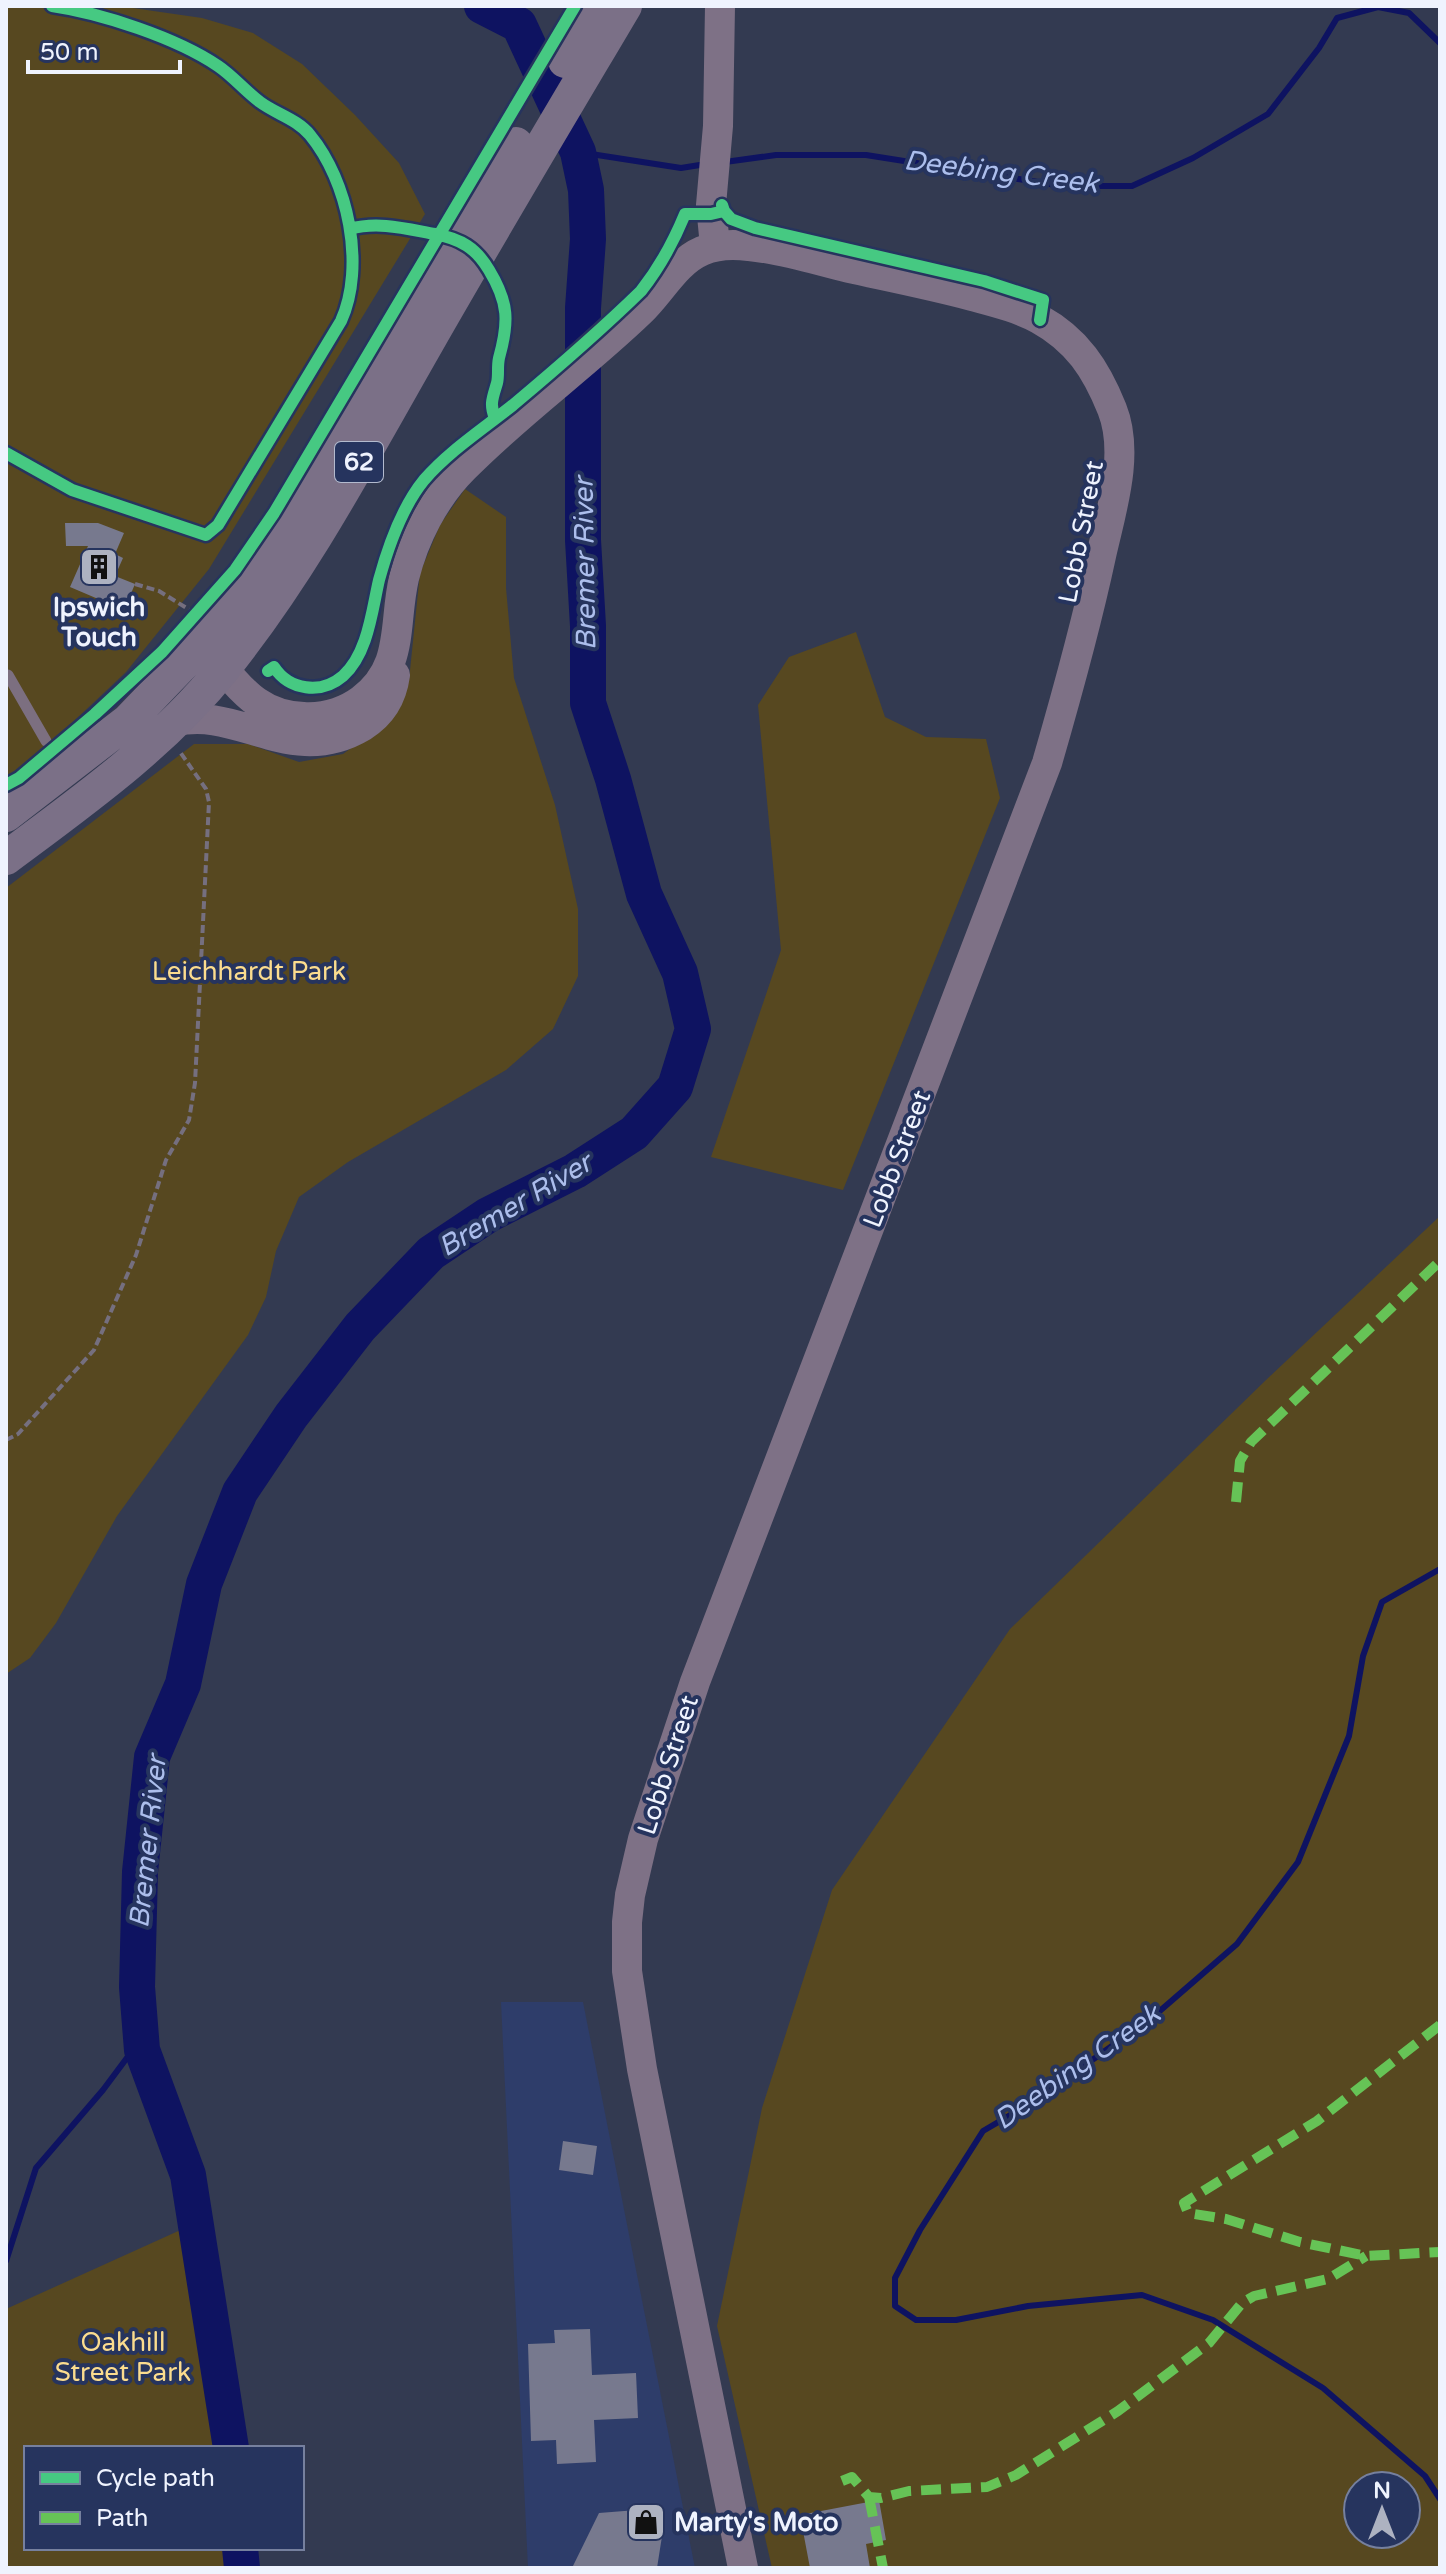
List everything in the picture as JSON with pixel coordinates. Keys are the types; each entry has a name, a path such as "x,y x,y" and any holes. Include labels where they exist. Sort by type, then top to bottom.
{"main road":[{"name":"62","path":"6,815 128,721 202,631 312,544 596,6"},
{"name":"62","path":"444,289 625,6"},
{"path":"715,246 711,205 718,126 720,6"},
{"name":"Lobb Street","path":"202,631 249,696 274,711 303,717 325,716 352,706 374,688 391,663 404,579 419,533 459,473 639,313 683,263 715,246 753,246 961,293 1036,317 1074,345 1100,379 1115,417 1119,459 1111,508 1083,636 1047,763 695,1682 643,1839 630,1895 627,1971 642,2069 743,2568"},
{"name":"62","path":"6,858 121,773 177,737 202,631"},
{"path":"177,737 190,719 207,719 301,741 324,740 345,734 371,720 386,703 394,681 397,637"}],"lane":[{"path":"8,675 46,741"}],"path":[{"path":"135,584 159,591 202,631"},
{"path":"6,1440 18,1434 94,1350 136,1255 166,1160 189,1120 195,1083 209,802 206,789 177,737"}],"shaded area":[{"path":"501,2002 583,2002 695,2568 528,2568"}],"green space":[{"path":"6,6 119,6 202,18 253,33 302,64 355,115 399,163 425,214 209,569 126,672 38,755 6,778"},
{"name":"Leichhardt Park","path":"465,489 506,517 506,588 514,678 555,805 578,909 578,976 553,1029 506,1070 348,1162 299,1197 276,1251 266,1297 248,1335 117,1516 56,1623 30,1658 6,1674 6,888 194,744 248,744 299,762 343,754 380,727 409,680 420,573 440,525"},
{"path":"856,632 885,717 926,737 986,739 1000,798 843,1190 711,1157 781,950 758,705 789,657"},
{"path":"1440,1216 1440,2568 772,2568 717,2326 762,2108 832,1890 1010,1629"},
{"name":"Oakhill Street Park","path":"196,2223 231,2446 24,2446 24,2550 240,2550 242,2568 6,2568 6,2309"}],"building":[{"name":"Ipswich Touch","path":"65,523 98,523 124,533 115,554 123,558 115,576 135,584 124,610 70,587 88,546 66,546"},
{"path":"563,2141 597,2146 593,2175 559,2170"},
{"path":"590,2329 592,2375 636,2373 638,2418 594,2420 596,2462 557,2464 556,2440 531,2441 528,2344 555,2343 554,2330"},
{"path":"879,2500 886,2540 866,2544 870,2568 810,2568 800,2515"},
{"path":"662,2508 663,2530 657,2568 572,2568 599,2513"}],"waterway":[{"name":"Bremer River","path":"231,2446 188,2175 142,2050 137,1987 140,1872 152,1757 183,1684 204,1584 240,1492 291,1416 360,1327 431,1253 488,1215 575,1171 634,1133 675,1087 693,1029 680,973 644,894 613,779 588,703 583,540 583,308 588,239 586,190 578,152 519,25 482,6"},
{"name":"Deebing Creek","path":"725,162 776,155 866,155 1063,186 1132,186 1193,158 1268,114 1319,48 1337,18 1378,7 1409,13 1440,43"},
{"name":"Deebing Creek","path":"578,152 681,168 706,164"},
{"name":"Deebing Creek","path":"1440,1569 1382,1602 1363,1656 1349,1736 1298,1862 1237,1944 1154,2016 1036,2100 983,2131 920,2230 895,2278 895,2306 916,2320 956,2320 1028,2306 1142,2295 1213,2320 1323,2388 1425,2476 1440,2499"},
{"path":"6,2261 36,2168 103,2090 141,2039"},
{"name":"Bremer River","path":"240,2550 242,2568"}],"marked path":[{"path":"1236,1502 1240,1461 1251,1442 1440,1261"},
{"path":"1440,2025 1317,2121 1184,2203 1188,2213 1226,2219 1300,2242 1366,2256 1440,2252"},
{"path":"842,2481 852,2477 869,2497 881,2498 909,2491 987,2487 1016,2475 1118,2411 1209,2343 1242,2303 1254,2296 1328,2279 1366,2256"},
{"path":"869,2497 883,2568"}],"cycle path":[{"path":"6,453 72,490 206,535 218,525 341,321 352,275 352,250 343,200 323,154 305,129 260,102 218,66 182,46 115,21 52,6"},
{"path":"6,785 19,778 95,714 162,652 235,570 274,513 575,6"},
{"path":"268,671 274,667 288,681 315,688 343,676 364,644 387,554 409,502 424,480 455,450 562,364 641,291 666,254 685,214 724,211 722,205"},
{"path":"724,211 731,219 755,228 984,281 1043,300 1040,320"},
{"path":"350,229 382,226 444,236 467,246 484,262 504,303 506,323 492,400 495,418"}],"place":[{"name":"Ipswich Touch","path":"99,567"},
{"name":"Marty's Moto","path":"646,2522"}]}
